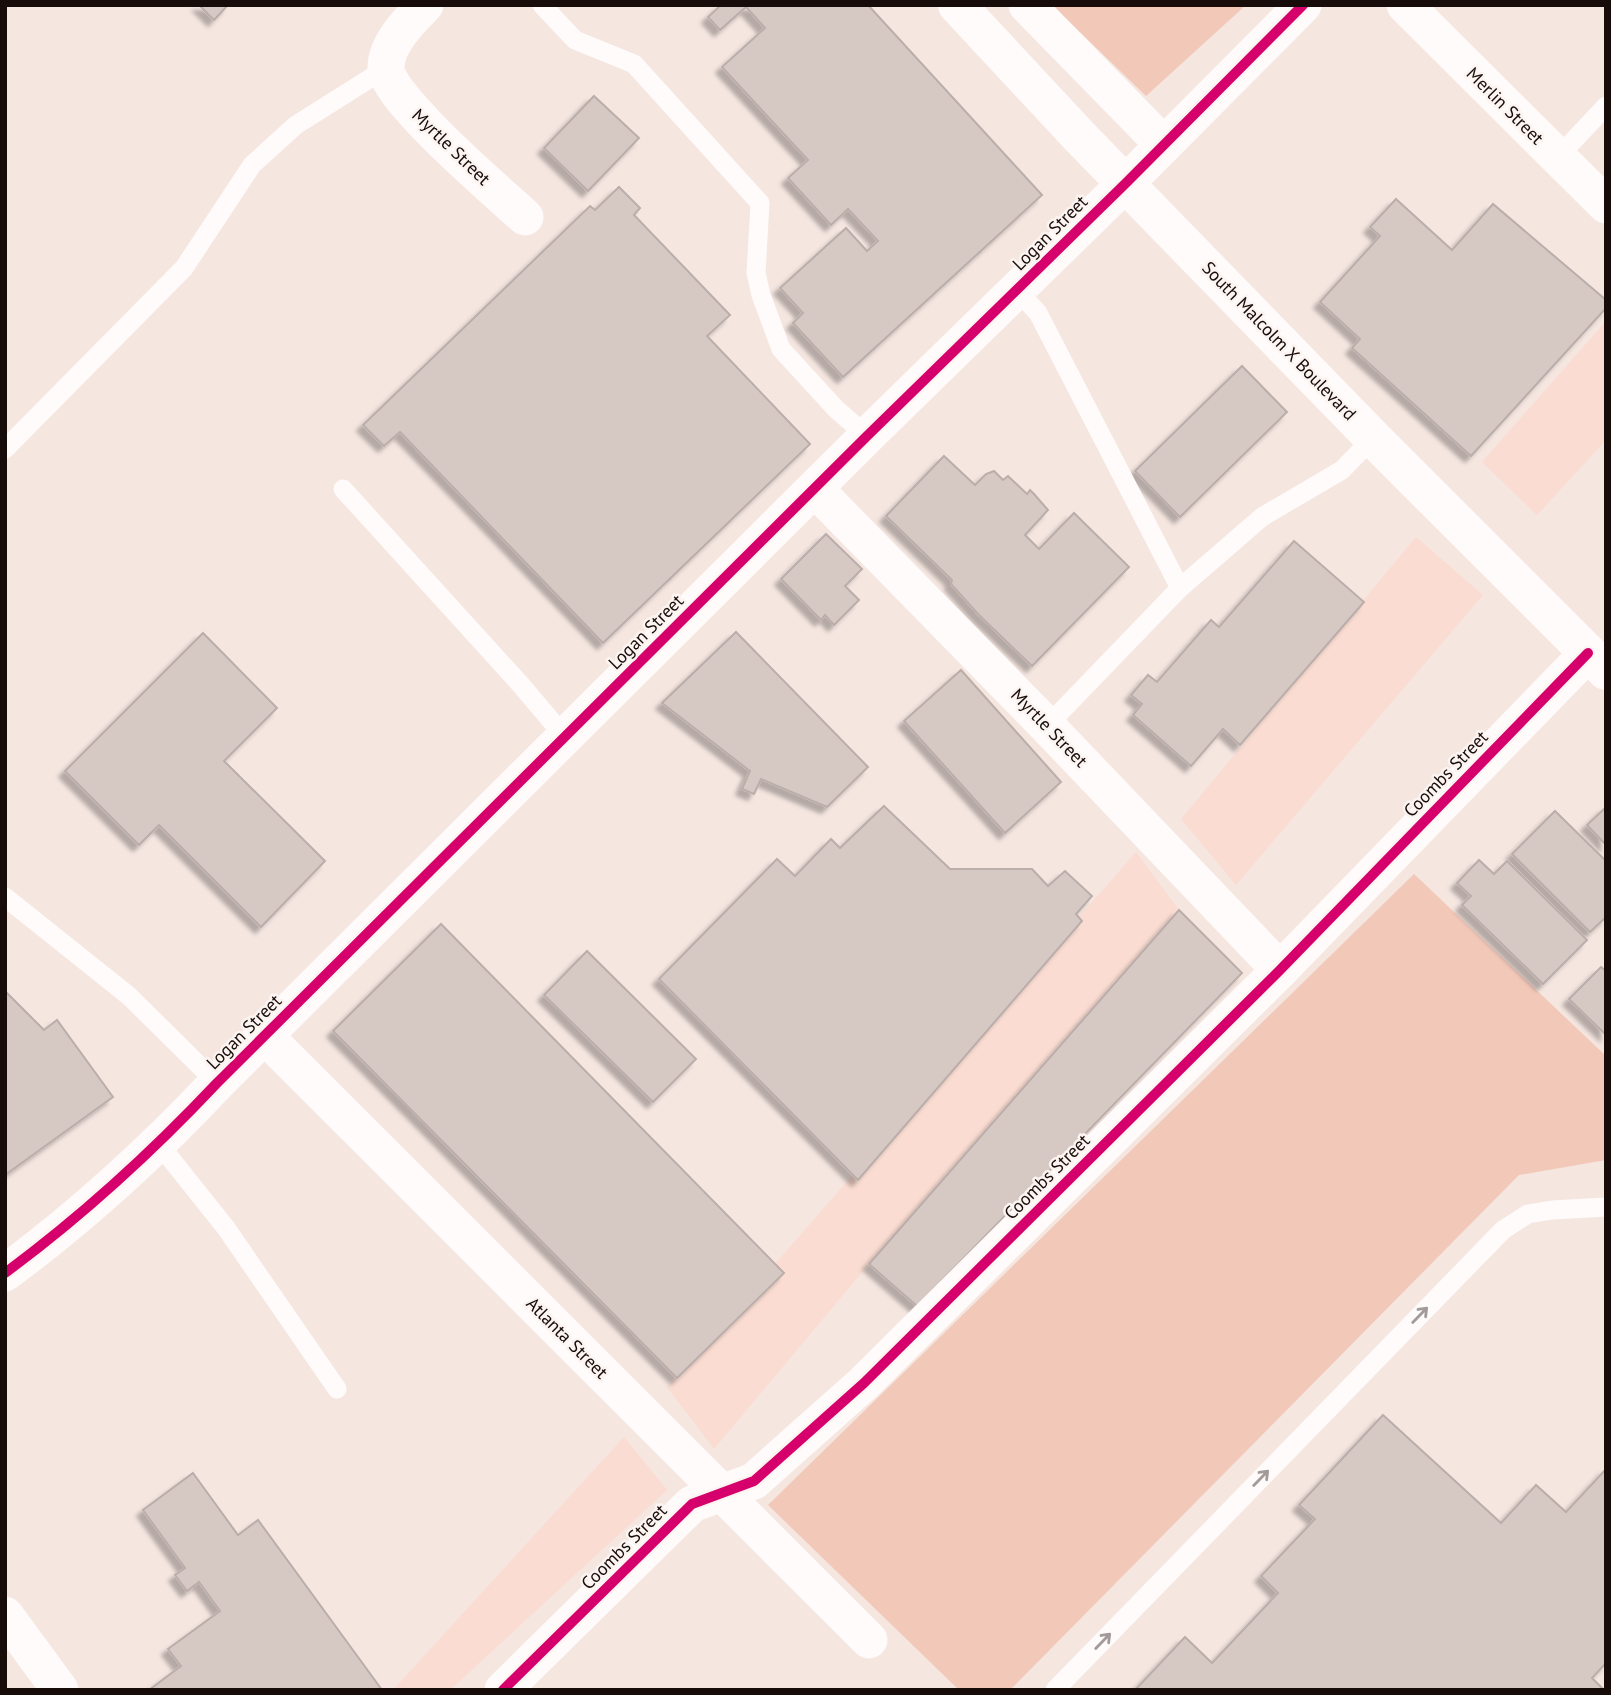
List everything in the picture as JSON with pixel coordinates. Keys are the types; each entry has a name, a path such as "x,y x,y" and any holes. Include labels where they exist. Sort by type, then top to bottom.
{"street":[{"path":"385,69 390,47 425,5"},
{"name":"South Malcolm X Boulevard","path":"957,5 1079,136 1373,438 1597,662"},
{"path":"1027,5 1164,145"},
{"name":"Logan Street","path":"5,1273 51,1239 159,1144 217,1083 1303,5"},
{"name":"Merlin Street","path":"1405,5 1606,205"},
{"name":"Myrtle Street","path":"385,69 392,86 417,116 526,218"},
{"name":"Myrtle Street","path":"815,488 1280,970"},
{"name":"Coombs Street","path":"503,1690 692,1504 754,1480 864,1383 1280,970 1597,662"},
{"name":"Atlanta Street","path":"265,1036 675,1447 724,1492 869,1640"},
{"path":"5,1615 60,1690"}],"lane":[{"path":"542,5 575,40 635,64 760,203 756,273 761,295 782,349 836,409 867,436"},
{"path":"5,449 184,268 252,165 296,125 385,69"},
{"path":"1557,158 1606,106"},
{"path":"1017,290 1038,313 1180,588"},
{"path":"1047,726 1180,588 1262,517 1342,470 1373,438"},
{"path":"343,488 565,737"},
{"path":"5,897 129,996 217,1083"},
{"path":"159,1144 226,1228 337,1389"},
{"path":"1055,1690 1503,1230 1528,1214 1606,1207"}],"shaded area":[{"path":"1052,5 1246,5 1146,96"},
{"path":"1606,321 1606,440 1537,515 1482,462"},
{"path":"1416,537 1483,595 1236,885 1181,819"},
{"path":"1136,852 1179,910 869,1264 714,1449 667,1387"},
{"path":"1414,874 1606,1056 1606,1160 1519,1175 1010,1690 959,1690 768,1505"},
{"path":"624,1437 667,1490 450,1690 393,1690"}],"building":[{"path":"199,5 228,5 214,20"},
{"path":"721,5 868,5 1042,195 843,377 793,323 803,313 780,288 846,228 867,251 878,241 848,209 831,225 788,178 808,160 722,67 765,28 746,7 720,30 708,17"},
{"path":"594,96 639,138 588,191 544,148"},
{"path":"619,187 640,208 634,215 730,315 707,336 810,444 603,643 400,432 384,446 363,425 590,206 595,210"},
{"path":"1396,199 1452,250 1493,204 1606,300 1606,308 1471,456 1352,348 1360,339 1320,302 1380,236 1370,227"},
{"path":"1242,366 1287,412 1180,517 1135,471"},
{"path":"944,456 975,485 986,474 994,471 1003,480 1008,476 1027,494 1030,490 1048,510 1025,535 1039,549 1074,513 1129,567 1032,666 978,614 951,584 952,580 886,516"},
{"path":"826,534 862,569 845,586 859,600 834,625 825,615 821,620 781,579"},
{"path":"1294,541 1364,602 1240,745 1223,729 1191,766 1133,715 1142,704 1131,695 1148,675 1157,682 1211,620 1219,627"},
{"path":"736,632 868,767 827,807 761,779 754,794 742,789 750,771 662,703"},
{"path":"203,633 277,708 224,761 325,861 261,927 159,825 139,845 65,771"},
{"path":"961,670 1061,782 1005,833 904,721"},
{"path":"884,806 950,869 1032,869 1048,886 1065,871 1092,896 1076,914 1082,921 858,1180 659,979 777,859 795,876 831,839 840,848"},
{"path":"1606,807 1606,845 1587,825"},
{"path":"1555,811 1606,861 1606,917 1590,932 1512,854"},
{"path":"1479,860 1494,874 1507,861 1587,940 1543,984 1462,905 1471,896 1457,883"},
{"path":"1179,910 1242,973 917,1306 869,1264"},
{"path":"441,924 784,1273 677,1378 333,1031"},
{"path":"587,951 696,1059 653,1102 544,995"},
{"path":"1601,967 1606,971 1606,1035 1569,999"},
{"path":"5,991 44,1030 57,1020 113,1097 5,1175"},
{"path":"1383,1415 1501,1523 1536,1485 1566,1512 1606,1469 1606,1663 1592,1678 1604,1690 1135,1690 1185,1637 1212,1663 1278,1593 1261,1576 1315,1519 1299,1505"},
{"path":"193,1473 238,1535 258,1520 382,1690 149,1690 181,1666 168,1649 220,1611 199,1582 187,1591 175,1575 185,1568 143,1510"}],"cycle path":[{"path":"5,1273 89,1206 167,1134 1303,5"},
{"path":"503,1690 692,1504 754,1481 864,1383 1280,970 1588,653"}]}
